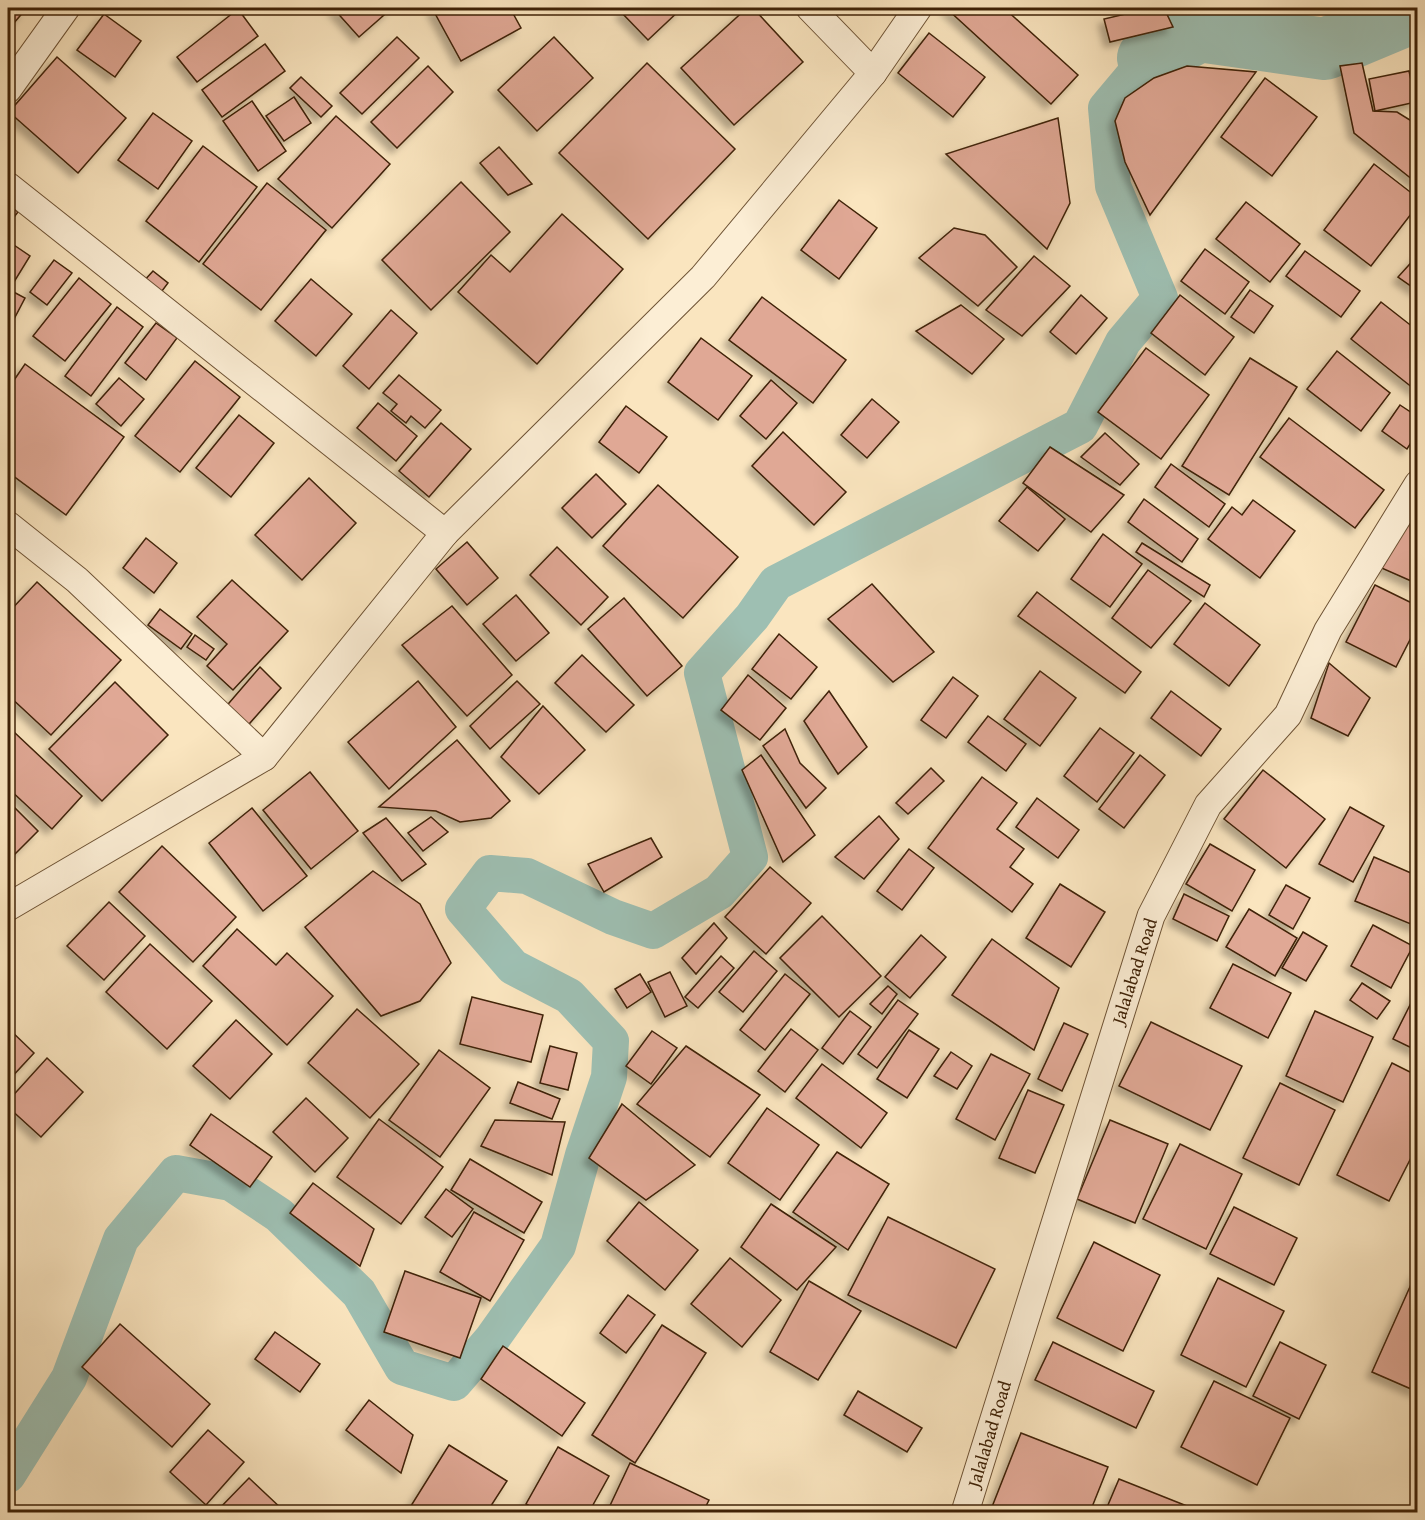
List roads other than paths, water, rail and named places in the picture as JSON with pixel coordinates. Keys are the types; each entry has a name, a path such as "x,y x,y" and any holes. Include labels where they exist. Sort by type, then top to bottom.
{"street":[{"path":"8,89 66,8"},
{"path":"810,8 873,73"},
{"path":"8,907 264,757 445,532 703,277 873,73 918,8"},
{"path":"8,186 445,532"},
{"name":"Jalalabad Road","path":"965,1512 1151,916 1208,805 1288,715 1328,630 1418,484"},
{"path":"8,525 76,580 264,757"}],"waterway":[{"path":"1148,58 1199,31 1325,49 1418,10"},
{"path":"8,1475 69,1378 121,1239 176,1173 231,1183 279,1215 359,1293 402,1367 454,1383 492,1339 558,1246 583,1155 609,1077 611,1041 569,996 513,967 463,909 490,873 527,876 613,917 653,931 719,892 750,857 702,673 752,617 776,583 1080,426 1123,342 1160,298 1113,186 1106,108 1148,58"}]}
